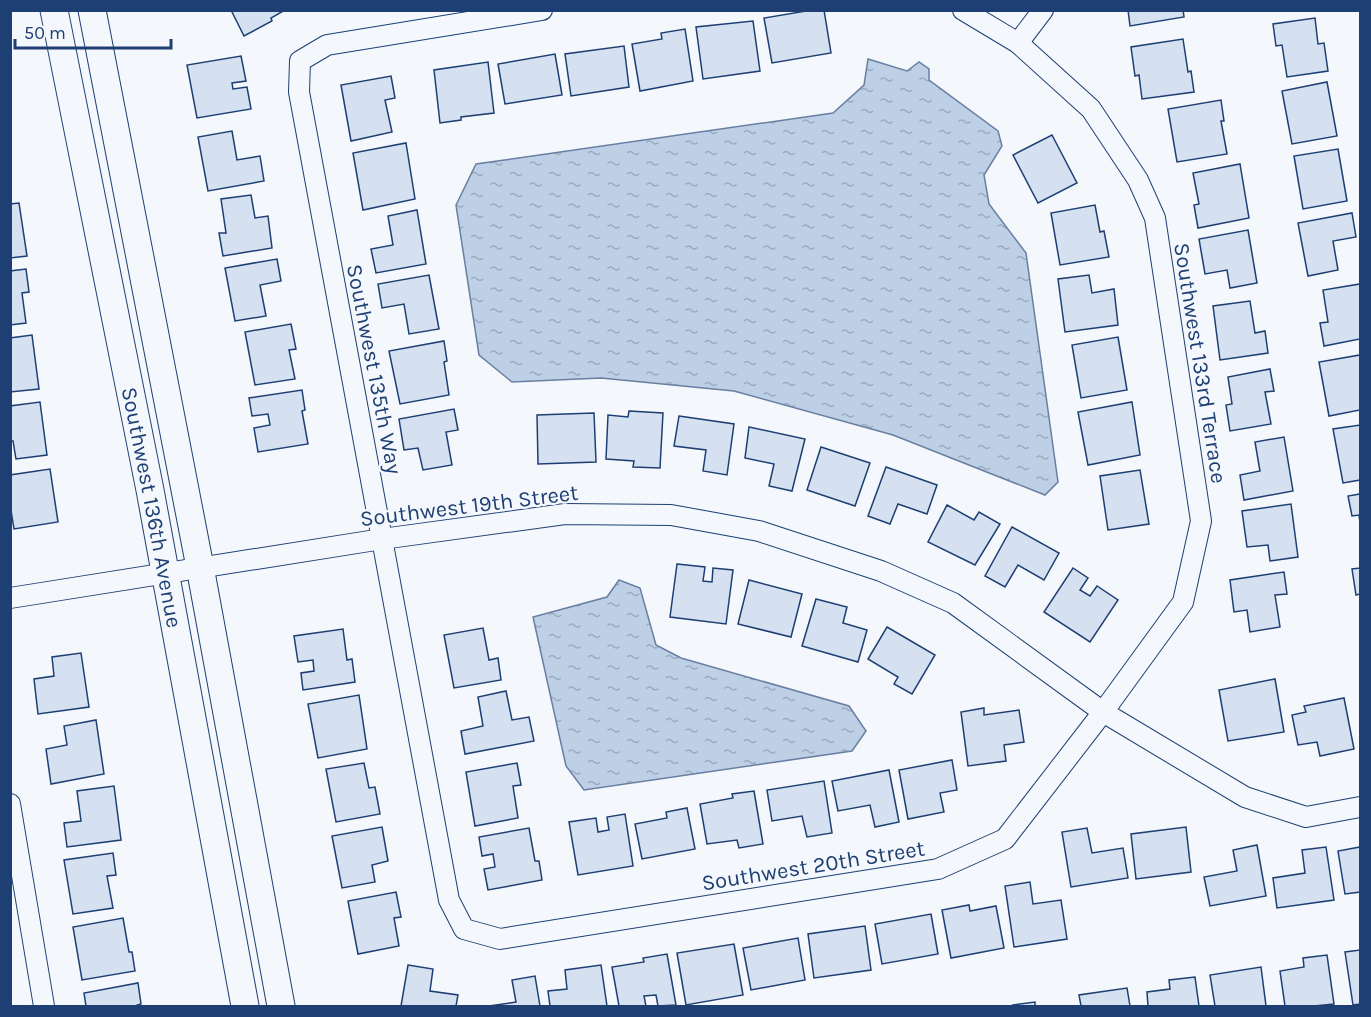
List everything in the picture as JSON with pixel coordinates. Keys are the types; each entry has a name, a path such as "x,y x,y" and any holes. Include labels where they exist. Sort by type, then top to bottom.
{"street":[{"name":"Southwest 136th Avenue","path":"54,10 150,490 245,1006"},
{"name":"Southwest 136th Avenue","path":"92,10 200,567 281,1006"},
{"name":"Southwest 135th Way","path":"464,929 449,900 299,92 300,61 327,45 542,10"},
{"name":"Southwest 133rd Terrace","path":"963,10 1018,43 1091,109 1138,180 1155,218 1201,521 1183,603 1103,712"},
{"path":"1018,43 1043,10"},
{"name":"Southwest 19th Street","path":"10,598 382,538 565,514 671,515 759,531 881,571 953,603 1103,712 1245,797 1306,817 1360,807"},
{"name":"Southwest 20th Street","path":"464,929 500,939 938,869 1005,839 1103,712"},
{"path":"10,804 14,848 44,1006"}],"water":[{"path":"868,59 907,71 919,62 929,69 929,80 998,131 1002,146 984,175 989,204 1026,253 1058,482 1045,495 893,435 734,391 601,378 512,382 479,355 456,205 476,164 833,113 864,85"},
{"path":"619,580 640,588 656,645 681,658 849,706 866,731 852,751 584,790 566,766 533,617 607,597"}],"building":[{"path":"231,10 285,10 271,18 272,21 244,36"},
{"path":"824,10 831,53 772,63 764,18"},
{"path":"1128,10 1183,10 1184,17 1130,26"},
{"path":"1315,18 1318,44 1324,43 1328,71 1287,77 1282,45 1276,46 1273,24"},
{"path":"753,21 760,71 703,79 696,27"},
{"path":"685,29 693,81 640,91 632,44 662,39 661,33"},
{"path":"1183,39 1188,72 1191,71 1194,92 1142,99 1139,75 1135,76 1131,47"},
{"path":"624,46 629,87 571,96 565,54"},
{"path":"555,54 562,95 505,104 498,64"},
{"path":"241,56 246,81 232,83 233,89 247,87 251,109 197,118 187,65"},
{"path":"488,62 494,113 461,117 461,120 440,123 434,70"},
{"path":"391,76 395,98 385,100 392,132 351,141 341,85"},
{"path":"1327,82 1337,136 1292,144 1282,91"},
{"path":"1221,100 1224,121 1221,121 1227,154 1177,162 1168,109"},
{"path":"232,131 237,160 260,156 264,181 208,191 198,137"},
{"path":"1052,135 1077,183 1038,203 1013,155"},
{"path":"406,143 415,199 363,210 353,153"},
{"path":"1338,149 1347,201 1303,209 1294,156"},
{"path":"1240,164 1249,218 1198,228 1194,205 1199,204 1193,173"},
{"path":"251,195 255,218 268,216 272,248 223,256 219,233 226,233 221,199"},
{"path":"19,203 27,256 10,258 10,204"},
{"path":"1095,205 1100,232 1104,231 1109,257 1060,265 1051,213"},
{"path":"417,210 426,264 376,273 371,249 393,245 388,216"},
{"path":"1352,213 1356,237 1333,241 1338,270 1308,276 1298,223"},
{"path":"1248,230 1257,283 1230,288 1227,270 1205,274 1199,239"},
{"path":"277,259 281,281 260,285 266,316 235,321 225,268"},
{"path":"26,269 29,292 22,293 26,323 10,325 10,271"},
{"path":"429,275 439,329 409,334 404,304 382,308 378,284"},
{"path":"1089,275 1092,293 1114,289 1118,325 1065,332 1058,279"},
{"path":"1360,284 1360,339 1324,346 1320,323 1328,322 1323,290"},
{"path":"1250,301 1255,333 1265,331 1268,353 1220,360 1213,306"},
{"path":"291,324 296,349 289,350 295,379 255,385 245,332"},
{"path":"32,335 39,389 10,392 10,338"},
{"path":"1118,337 1127,390 1081,398 1072,345"},
{"path":"444,341 447,361 444,362 449,395 400,404 389,351"},
{"path":"1360,355 1360,410 1329,416 1319,362"},
{"path":"1270,369 1274,391 1265,392 1271,424 1230,431 1226,405 1232,404 1228,377"},
{"path":"302,390 305,410 302,411 308,444 258,452 254,428 270,425 268,414 252,416 249,398"},
{"path":"40,402 47,455 16,459 13,441 10,441 10,406"},
{"path":"1132,402 1140,455 1088,465 1078,412"},
{"path":"454,409 458,430 446,432 452,465 423,470 418,448 404,450 399,419"},
{"path":"629,411 663,413 660,468 633,467 634,461 606,459 608,415 628,417"},
{"path":"594,413 596,462 538,464 537,415"},
{"path":"679,416 734,424 727,475 703,471 706,450 674,446"},
{"path":"1360,425 1360,480 1343,483 1333,429"},
{"path":"749,427 805,439 792,491 769,486 774,464 745,458"},
{"path":"1284,437 1293,491 1244,500 1240,475 1260,471 1255,442"},
{"path":"821,447 870,463 855,506 807,490"},
{"path":"886,467 937,485 927,514 898,504 890,524 868,516"},
{"path":"50,469 58,522 14,529 10,504 10,475"},
{"path":"1140,470 1149,524 1108,530 1100,476"},
{"path":"1360,494 1360,523 1359,515 1352,516 1348,496"},
{"path":"1291,504 1298,557 1270,561 1268,545 1247,547 1242,511"},
{"path":"947,505 974,520 979,512 1000,524 975,565 928,542"},
{"path":"1012,527 1059,553 1044,580 1018,565 1005,587 985,576"},
{"path":"677,564 705,567 703,581 712,582 713,568 733,570 726,624 670,617"},
{"path":"1073,568 1088,578 1080,590 1090,596 1097,586 1118,600 1090,642 1044,612"},
{"path":"1360,568 1360,594 1356,595 1352,569"},
{"path":"1284,572 1287,594 1275,595 1280,627 1250,632 1247,610 1234,612 1230,580"},
{"path":"749,580 802,594 791,637 738,624"},
{"path":"816,599 847,607 843,623 867,630 858,662 802,646"},
{"path":"887,627 935,655 912,694 894,684 898,677 868,659"},
{"path":"483,628 489,660 498,658 501,680 454,688 444,635"},
{"path":"343,629 347,660 352,659 355,682 303,690 301,673 314,671 313,660 298,662 294,636"},
{"path":"81,653 89,707 38,714 34,679 54,676 52,657"},
{"path":"1275,679 1284,732 1228,741 1219,690"},
{"path":"506,691 512,720 529,717 534,741 465,754 461,731 483,726 478,697"},
{"path":"359,695 367,749 318,758 308,704"},
{"path":"1344,698 1354,749 1320,756 1317,742 1298,745 1292,715 1306,712 1304,706"},
{"path":"984,708 984,715 1019,710 1024,742 1004,745 1006,761 968,766 961,712"},
{"path":"96,720 104,774 51,784 46,749 67,745 64,726"},
{"path":"952,760 957,790 940,793 944,812 908,819 899,770"},
{"path":"364,763 369,788 375,787 380,814 336,822 326,769"},
{"path":"517,763 521,785 513,786 518,818 475,826 466,772"},
{"path":"889,770 899,822 875,827 870,805 838,811 832,781"},
{"path":"824,781 832,833 807,837 802,816 772,821 767,790"},
{"path":"114,786 121,840 67,847 64,823 81,821 77,791"},
{"path":"754,791 763,844 739,848 737,840 707,844 700,804 733,798 732,794"},
{"path":"687,808 695,849 642,859 635,824 667,818 666,812"},
{"path":"625,814 633,866 578,875 569,822 596,818 598,832 609,830 607,817"},
{"path":"382,827 388,861 372,865 375,882 342,888 332,836"},
{"path":"1186,827 1191,872 1136,879 1131,834"},
{"path":"529,828 535,861 539,861 542,880 488,890 484,869 495,867 493,854 482,856 479,837"},
{"path":"1087,828 1092,853 1123,848 1128,878 1071,887 1062,832"},
{"path":"1257,845 1266,896 1210,906 1204,877 1237,871 1233,850"},
{"path":"1326,847 1334,900 1277,908 1273,878 1305,873 1302,850"},
{"path":"1360,847 1360,892 1345,894 1338,851"},
{"path":"113,853 116,875 107,876 113,908 73,914 64,860"},
{"path":"1030,882 1033,904 1061,900 1067,939 1014,947 1005,886"},
{"path":"396,892 401,917 394,918 399,946 358,954 348,901"},
{"path":"969,905 970,911 996,906 1004,948 951,958 942,910"},
{"path":"931,914 938,954 882,964 875,924"},
{"path":"123,918 135,971 82,980 73,927"},
{"path":"865,926 871,970 814,978 808,934"},
{"path":"798,938 805,980 751,990 743,948"},
{"path":"734,944 743,995 686,1005 677,953"},
{"path":"1360,950 1360,1004 1353,1005 1345,952"},
{"path":"667,954 676,1005 658,1006 656,995 644,996 646,1006 619,1006 612,967 644,962 643,958"},
{"path":"1327,955 1334,1004 1285,1006 1280,971 1304,967 1303,958"},
{"path":"408,965 433,969 430,991 458,995 456,1006 401,1006"},
{"path":"601,965 607,1006 550,1006 548,991 567,989 565,970"},
{"path":"1261,967 1266,1006 1215,1006 1210,975"},
{"path":"535,976 540,1006 489,1006 516,1002 512,980"},
{"path":"1195,977 1199,1006 1148,1006 1147,992 1170,989 1169,980"},
{"path":"138,983 141,1004 137,1006 86,1006 84,993"},
{"path":"1127,988 1130,1006 1081,1006 1079,995"},
{"path":"1035,1002 1035,1006 1013,1005"}]}
